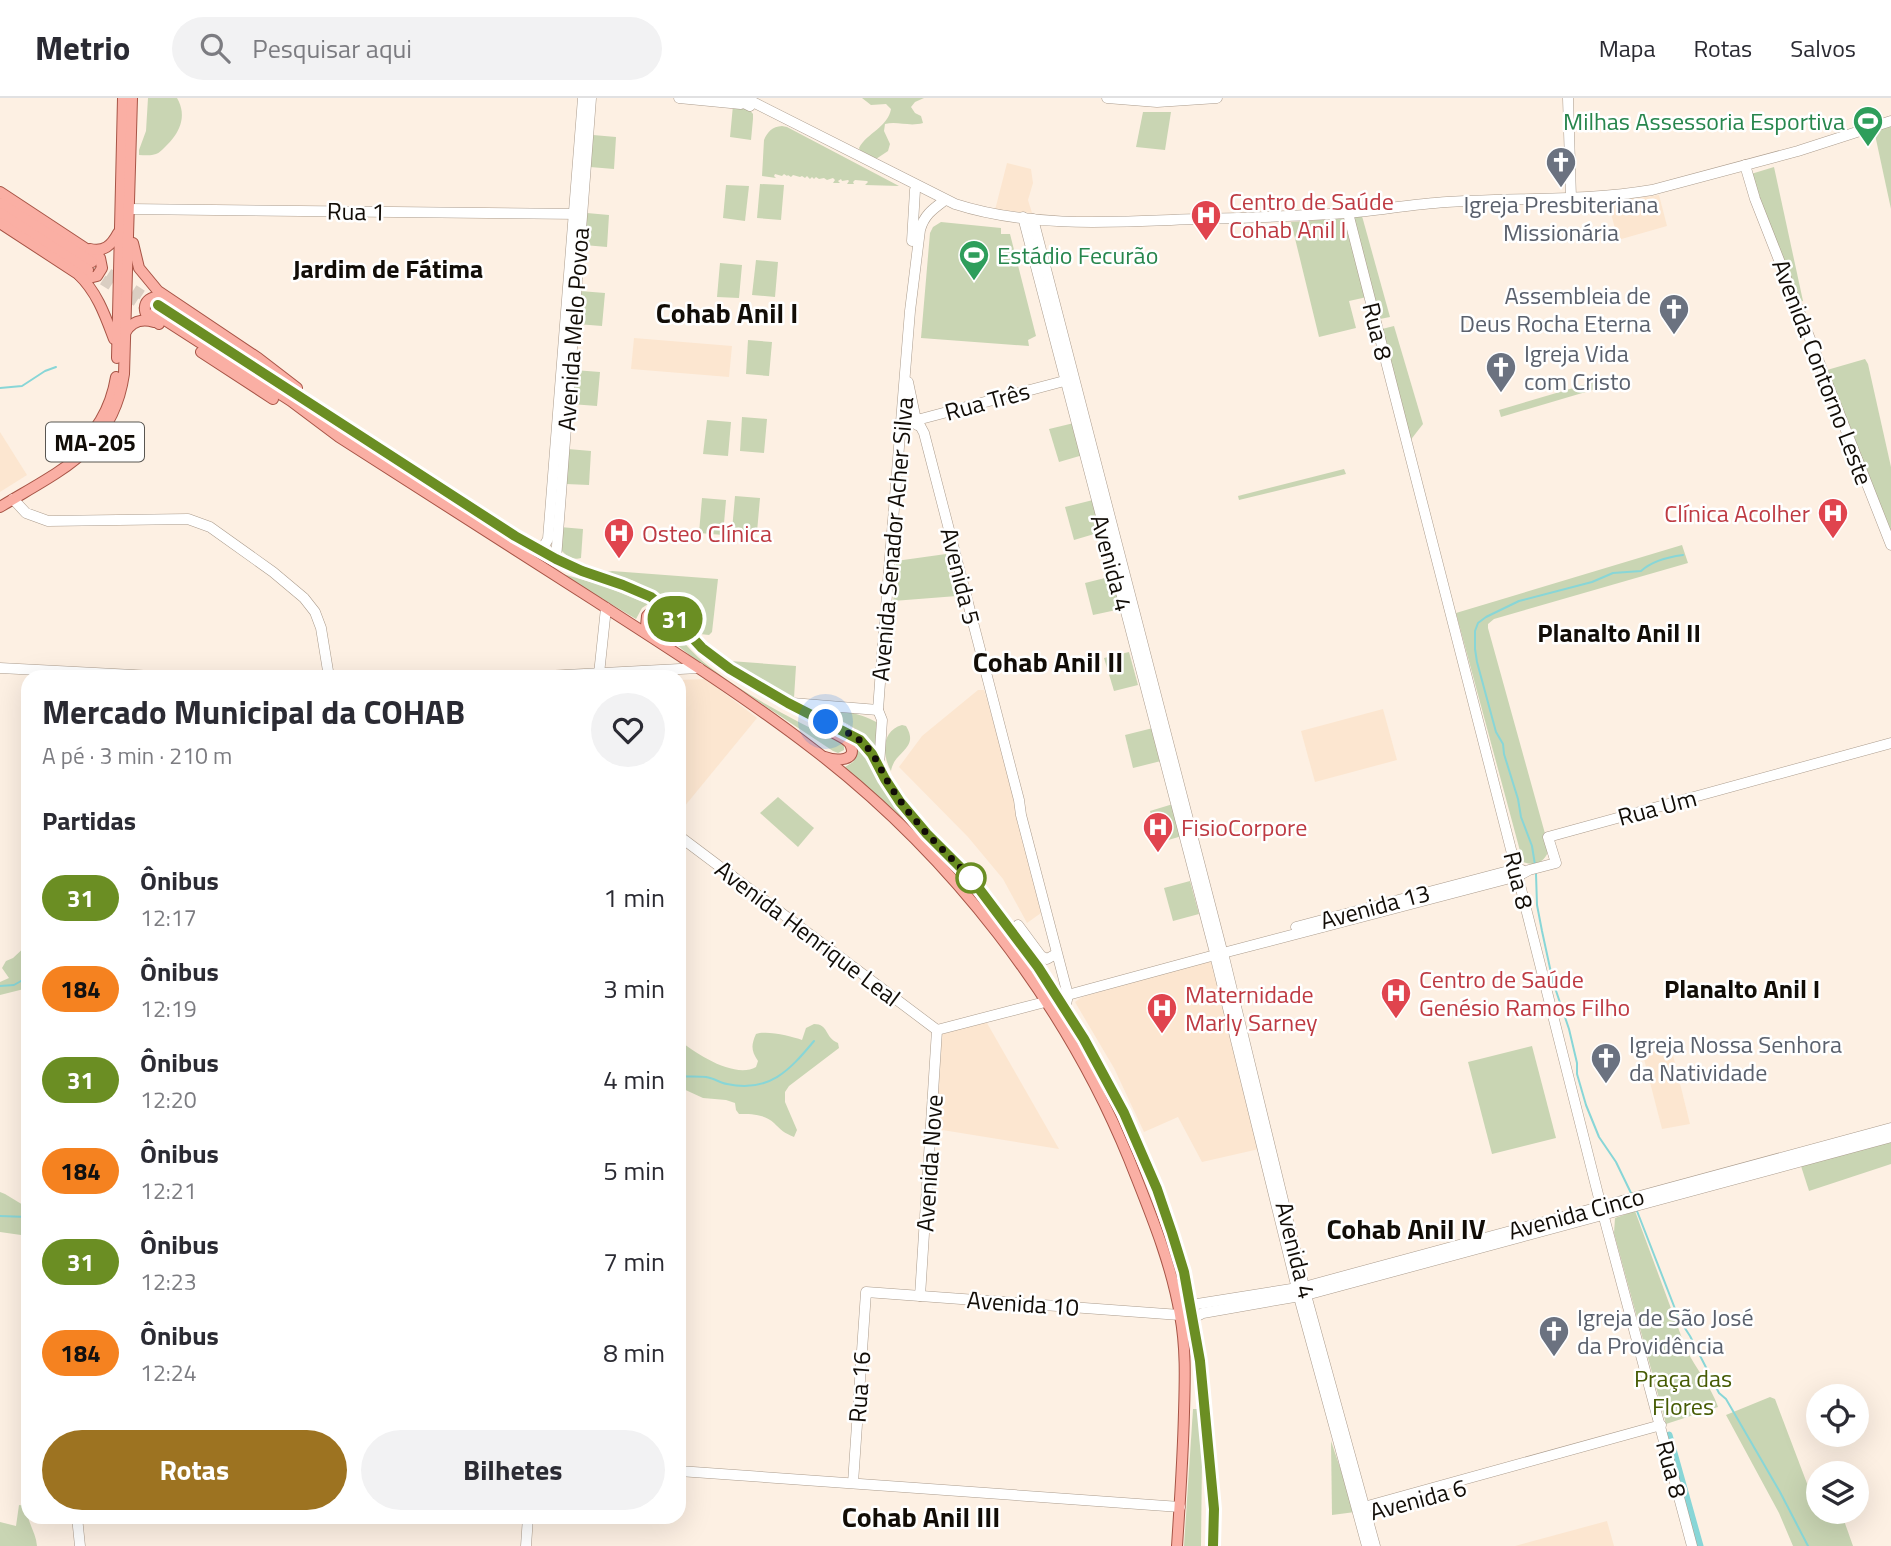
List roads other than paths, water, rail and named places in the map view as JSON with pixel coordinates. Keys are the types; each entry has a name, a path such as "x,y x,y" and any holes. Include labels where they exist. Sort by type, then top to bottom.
{"main road":[{"path":"117,348 123,98"},
{"path":"125,333 132,98"},
{"path":"0,191 101,259 101,270 97,276 91,278 86,269 0,203"},
{"path":"129,209 139,268 153,287 267,364 331,417"},
{"path":"0,213 86,269 117,348"},
{"path":"0,223 86,269"},
{"path":"87,248 107,248 120,231"},
{"path":"176,304 159,296 148,299 145,312 156,314 331,417 537,549 582,571 651,597 668,611 689,636"},
{"path":"125,333 130,326 156,314"},
{"path":"156,314 291,401 339,437 679,654 813,749 920,843 957,884 1004,941 1086,1069 1115,1127 1166,1256 1184,1340 1179,1546"},
{"name":"MA-205","path":"0,507 77,458 105,429 122,388 125,333"},
{"name":"MA-205","path":"0,499 75,451 95,429 104,415 114,387 117,348"},
{"path":"679,654 649,630 647,616 654,611 665,612 708,653 730,669 844,738 851,751 847,758 839,761 813,749"},
{"path":"788,703 856,737 870,750 906,809 971,878 1063,997 1065,1009 1124,1113 1172,1233 1191,1305 1202,1377 1214,1509 1212,1546"}],"street":[{"name":"Avenida Melo Povoa","path":"556,559 583,98"},
{"name":"Avenida Melo Povoa","path":"537,549 544,546 548,539 591,98"},
{"path":"679,98 747,102"},
{"path":"734,98 747,102 943,202 973,214 1026,219 1146,221 1348,213 1448,202 1615,195 1652,190 1745,166 1891,121"},
{"path":"1107,98 1157,102 1217,98"},
{"path":"1568,98 1571,198"},
{"name":"Avenida Contorno Leste","path":"1745,166 1755,199 1891,545"},
{"name":"Avenida Contorno Leste","path":"1733,169 1755,199"},
{"name":"Avenida Senador Acher Silva","path":"910,311 916,188"},
{"name":"Avenida Senador Acher Silva","path":"879,767 880,715 910,311 920,230 925,216 943,202"},
{"name":"Rua 1","path":"129,209 578,214"},
{"name":"Rua 8","path":"1348,213 1602,1211 1692,1546"},
{"name":"Avenida 4","path":"1026,219 1219,951 1302,1292 1363,1512 1375,1546"},
{"name":"Avenida 5","path":"905,371 917,420 924,433 1019,800 1056,954 1063,997"},
{"name":"Rua Três","path":"901,427 917,420 1069,379"},
{"path":"13,499 26,513 48,521 180,519 200,522 210,527 273,572 315,611 321,628 328,670"},
{"path":"599,670 606,608"},
{"path":"0,668 38,670"},
{"path":"681,670 699,668"},
{"path":"788,703 834,706 880,715"},
{"name":"Rua Um","path":"1556,863 1548,836 1891,743"},
{"name":"Avenida Henrique Leal","path":"686,841 937,1030"},
{"name":"Avenida 13","path":"1063,997 1219,951 1556,863"},
{"path":"1018,925 1044,958 1051,958 1056,954"},
{"path":"937,1030 1045,1002"},
{"name":"Avenida Nove","path":"920,1296 937,1030"},
{"name":"Avenida Cinco","path":"1194,1321 1203,1313 1302,1292 1602,1211 1891,1128"},
{"name":"Avenida Cinco","path":"1651,1197 1891,1138"},
{"name":"Avenida 10","path":"866,1292 1180,1315"},
{"name":"Rua 16","path":"853,1483 866,1292"},
{"name":"Avenida Cinco","path":"1191,1305 1302,1292"},
{"path":"1180,1315 1191,1305"},
{"name":"Avenida 6","path":"1363,1512 1662,1428"},
{"path":"686,1471 1180,1507"},
{"name":"Avenida 4","path":"1363,1512 1367,1546"},
{"path":"78,1524 80,1546"},
{"path":"526,1546 528,1524"}],"waterway":[{"path":"0,388 22,386 56,367"},
{"path":"1535,865 1503,744 1496,732 1477,662 1475,631 1478,623 1519,601 1592,582 1613,573 1641,571 1660,560 1683,555"},
{"path":"1536,874 1537,905 1553,982 1569,1029 1586,1105 1599,1137 1616,1162 1631,1193"},
{"path":"0,986 14,985 21,981"},
{"path":"686,1076 706,1077 742,1086 766,1082 787,1070 814,1041"},
{"path":"1637,1211 1679,1319 1719,1393 1726,1399 1780,1492 1808,1546"},
{"path":"0,1216 21,1217"},
{"path":"1669,1435 1700,1546"}],"tunnel":[{"path":"96,265 156,304"},
{"path":"90,272 150,310"}],"place":[{"name":"Milhas Assessoria Esportiva","path":"1868,148"},
{"name":"Igreja Presbiteriana Missionária","path":"1561,189"},
{"name":"Centro de Saúde Cohab Anil I","path":"1206,242"},
{"name":"Estádio Fecurão","path":"974,282"},
{"name":"Assembleia de Deus Rocha Eterna","path":"1674,336"},
{"name":"Igreja Vida com Cristo","path":"1501,394"},
{"name":"Clínica Acolher","path":"1833,540"},
{"name":"Osteo Clínica","path":"619,560"},
{"name":"FisioCorpore","path":"1158,854"},
{"name":"Centro de Saúde Genésio Ramos Filho","path":"1396,1020"},
{"name":"Maternidade Marly Sarney","path":"1162,1035"},
{"name":"Igreja Nossa Senhora da Natividade","path":"1606,1085"},
{"name":"Igreja de São José da Providência","path":"1554,1358"}],"district":[{"name":"Jardim de Fátima","path":"388,268"},
{"name":"Cohab Anil I","path":"727,312"},
{"name":"Planalto Anil II","path":"1619,632"},
{"name":"Cohab Anil II","path":"1048,661"},
{"name":"Planalto Anil I","path":"1742,988"},
{"name":"Cohab Anil IV","path":"1406,1228"},
{"name":"Cohab Anil III","path":"921,1516"}],"park label":[{"name":"Praça das Flores","path":"1683,1392"}]}
